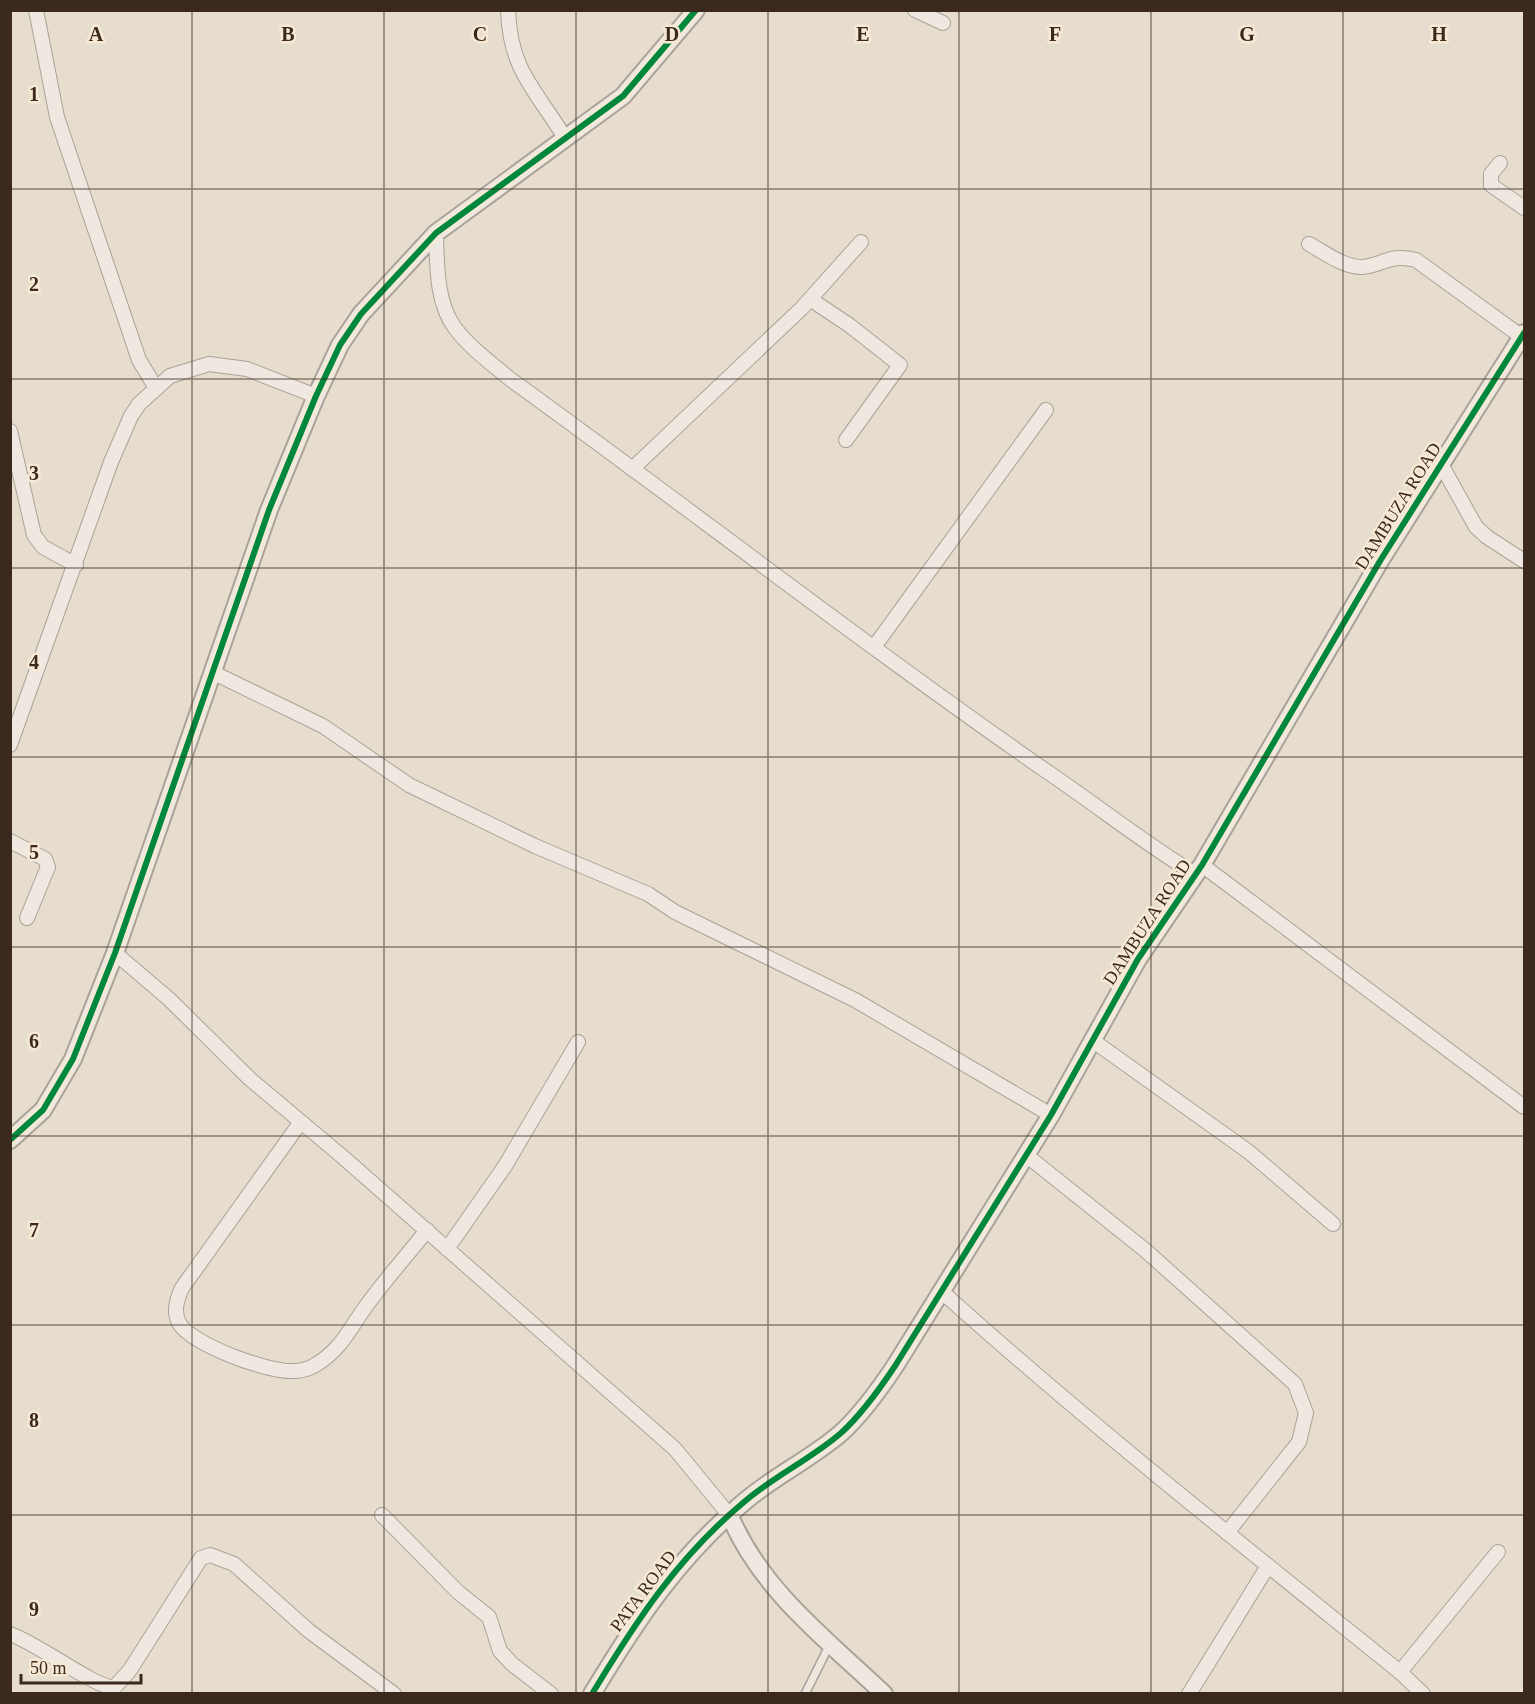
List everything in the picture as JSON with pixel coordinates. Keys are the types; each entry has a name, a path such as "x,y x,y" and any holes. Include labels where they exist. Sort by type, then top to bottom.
{"street":[{"path":"36,10 57,117 69,157 139,360 156,388"},
{"path":"508,10 512,48 519,67 565,138"},
{"path":"10,1140 43,1110 62,1081 115,952 269,510 316,396 340,345 361,314 436,233 623,96 696,10"},
{"path":"915,10 943,23"},
{"path":"1500,163 1491,174 1491,184 1524,208"},
{"path":"436,233 440,285 454,327 468,343 510,379 1153,849 1198,869 1524,1107"},
{"path":"632,469 810,299 861,242"},
{"path":"1309,244 1346,264 1359,267 1394,257 1416,260 1523,335"},
{"path":"810,299 849,325 900,365 846,440"},
{"name":"DAMBUZA ROAD","path":"730,1516 769,1483 814,1453 850,1424 896,1366 1051,1115 1138,959 1198,869 1380,561 1523,335"},
{"path":"10,745 121,437 140,404 170,376 209,364 229,364 247,369 316,396"},
{"path":"874,647 1046,410"},
{"path":"10,430 34,535 43,548 76,565"},
{"path":"1442,466 1476,527 1524,561"},
{"path":"214,673 323,726 409,785 520,840 648,894 682,915 848,996 1051,1115"},
{"path":"10,841 45,859 48,867 27,918"},
{"path":"115,952 169,999 218,1049 300,1123 427,1230 675,1449 730,1516 742,1544 767,1580 830,1644 884,1694"},
{"path":"1092,1040 1249,1152 1333,1224"},
{"path":"447,1249 512,1156 578,1042"},
{"path":"300,1123 182,1288 176,1311 178,1322 186,1332 214,1350 257,1363 283,1370 309,1368 334,1351 346,1338 363,1310 427,1230"},
{"path":"1026,1155 1145,1250 1295,1384 1306,1413 1299,1442 1227,1533"},
{"path":"942,1290 1033,1372 1227,1533 1400,1671 1423,1694"},
{"path":"382,1515 458,1592 489,1617 501,1651 512,1664 551,1694"},
{"name":"PATA ROAD","path":"592,1694 627,1635 662,1585 679,1564 730,1516"},
{"path":"1400,1671 1498,1552"},
{"path":"10,1634 27,1640 82,1673 114,1688 130,1670 201,1558 210,1555 234,1564 309,1631 394,1694"},
{"path":"1189,1694 1268,1566"}],"lane":[{"path":"806,1694 830,1644"}],"cycle path":[{"path":"10,1140 43,1110 73,1059 115,953 269,510 316,396 340,345 361,314 436,233 623,96 696,10"},
{"path":"592,1694 642,1616 699,1545 744,1502 849,1426 889,1375 1051,1115 1138,959 1202,865 1380,561 1524,333"}]}
